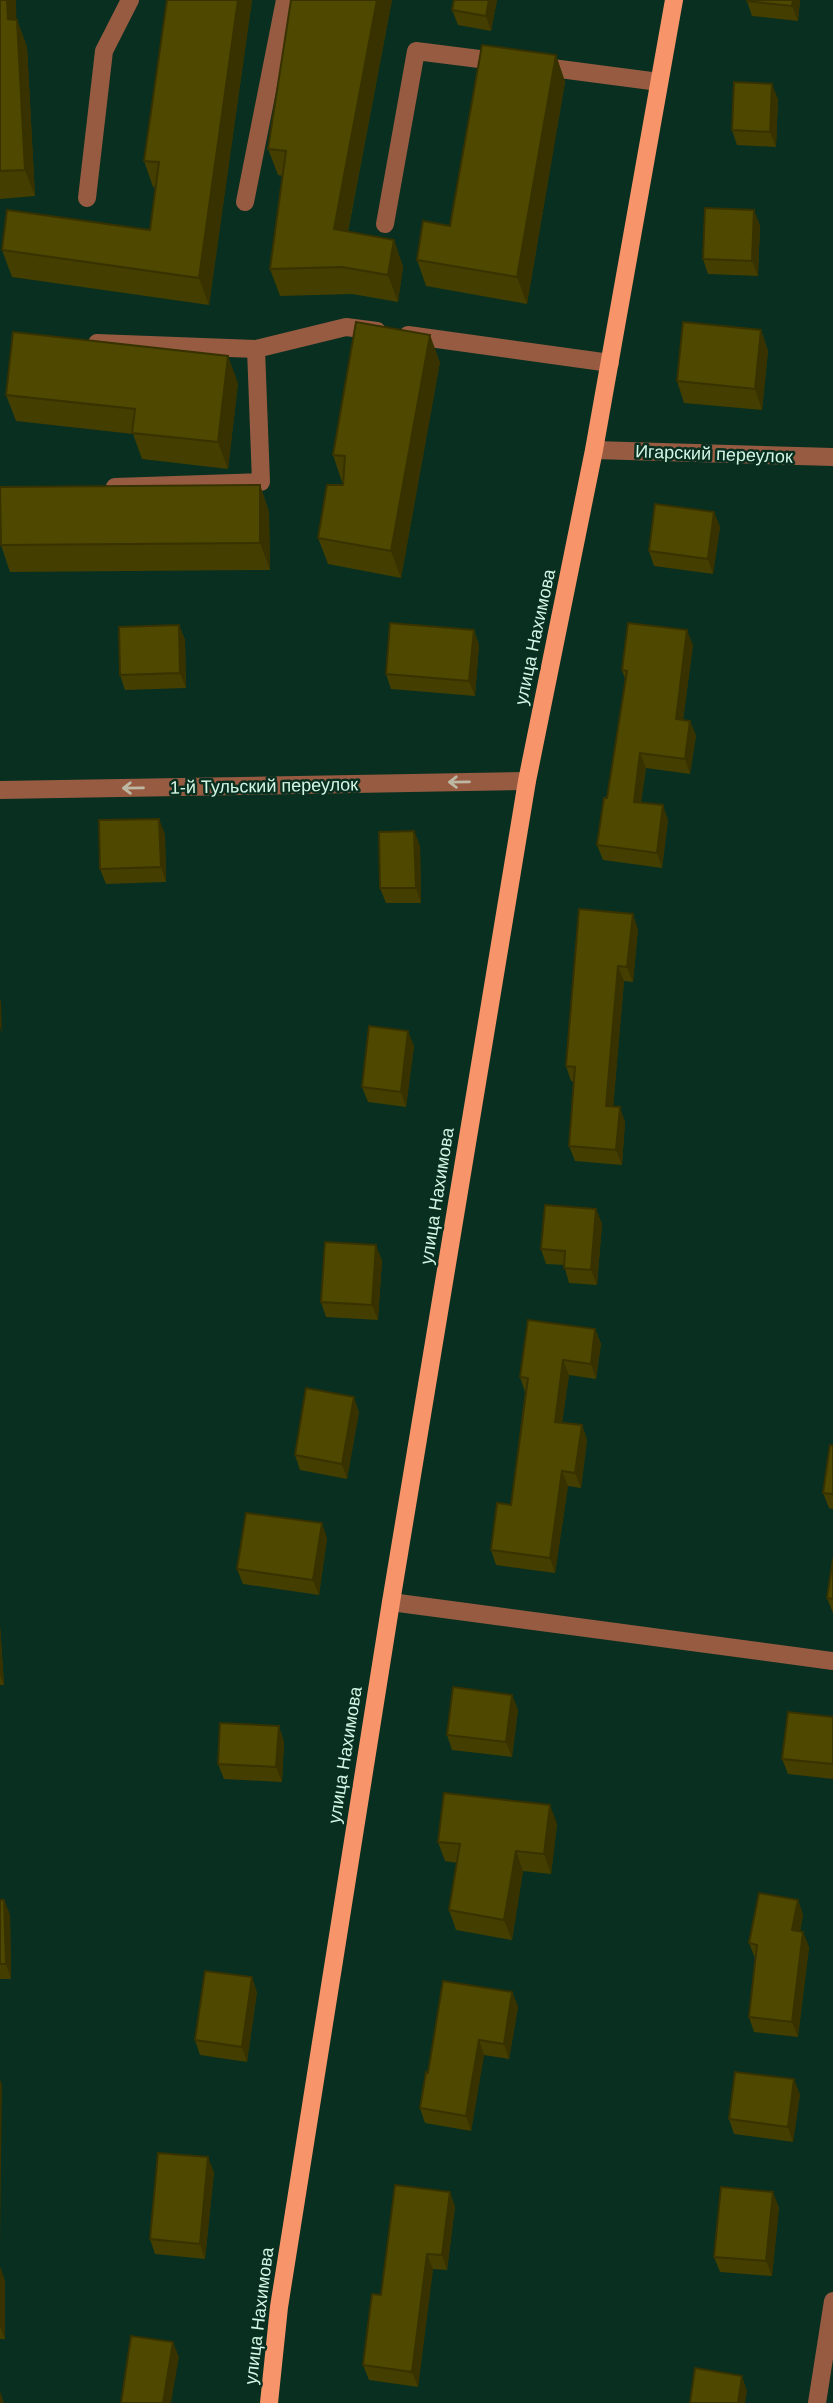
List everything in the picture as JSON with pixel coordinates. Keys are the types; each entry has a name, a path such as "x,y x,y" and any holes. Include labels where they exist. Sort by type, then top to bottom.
{"main road":[{"name":"улица Нахимова","path":"270,2403 279,2307 391,1602 527,781 594,450 674,0"}],"street":[{"path":"87,198 104,51 130,0"},
{"path":"245,202 285,0"},
{"path":"385,224 416,51 659,82"},
{"path":"94,343 256,349 346,327 610,363"},
{"path":"102,487 261,482 256,349"},
{"name":"Игарский переулок","path":"594,450 833,457"},
{"name":"1-й Тульский переулок","path":"0,790 527,781"},
{"path":"391,1602 833,1661"},
{"path":"817,2403 833,2301"}],"building":[{"path":"0,0 7,0 8,19 17,20 25,170 0,171"},
{"path":"167,0 238,0 199,278 2,250 7,210 150,230 159,162 144,161"},
{"path":"291,0 377,0 334,229 394,240 388,275 342,267 270,269 286,151 268,149"},
{"path":"454,0 489,0 486,16 452,10"},
{"path":"747,0 793,0 792,6"},
{"path":"482,45 556,55 517,277 417,260 423,221 450,226"},
{"path":"734,82 772,84 770,132 732,130"},
{"path":"705,208 754,210 752,261 703,259"},
{"path":"356,322 430,335 391,551 318,538 327,485 343,485 345,456 333,455"},
{"path":"683,322 761,330 755,389 677,381"},
{"path":"13,332 228,356 218,442 132,433 135,409 6,395"},
{"path":"260,485 260,543 1,545 0,487"},
{"path":"655,504 714,512 708,559 649,551"},
{"path":"390,623 474,630 469,681 386,674"},
{"path":"628,623 687,630 676,719 690,721 685,759 640,753 634,802 663,805 657,853 597,845 627,671 622,670"},
{"path":"179,625 180,673 120,675 119,627"},
{"path":"159,819 161,867 100,869 99,820"},
{"path":"414,831 416,888 380,888 379,832"},
{"path":"579,909 633,914 627,967 618,966 606,1106 620,1107 616,1150 569,1146 575,1067 566,1066"},
{"path":"369,1026 408,1031 401,1092 362,1087"},
{"path":"545,1205 596,1209 591,1270 564,1268 565,1251 541,1249"},
{"path":"325,1242 376,1245 372,1305 321,1302"},
{"path":"528,1320 595,1329 591,1364 563,1360 555,1422 582,1425 575,1473 562,1471 550,1558 491,1550 497,1503 511,1505 528,1378 520,1377"},
{"path":"306,1388 354,1397 342,1464 295,1455"},
{"path":"830,1445 833,1446 833,1494 823,1493"},
{"path":"246,1513 322,1523 313,1580 237,1569"},
{"path":"833,1559 833,1599 827,1598"},
{"path":"453,1687 512,1695 506,1742 447,1735"},
{"path":"788,1712 833,1717 833,1764 782,1759"},
{"path":"220,1723 279,1726 276,1767 218,1764"},
{"path":"444,1793 550,1805 544,1854 516,1851 504,1920 449,1910 460,1844 438,1842"},
{"path":"759,1893 798,1900 792,1930 803,1932 792,2022 749,2017 757,1945 749,1943"},
{"path":"0,1900 4,1900 6,1964 0,1964"},
{"path":"205,1971 252,1977 242,2047 195,2040"},
{"path":"443,1981 512,1992 504,2044 479,2040 466,2116 420,2108"},
{"path":"735,2072 794,2079 788,2127 729,2119"},
{"path":"158,2153 208,2157 200,2244 150,2239"},
{"path":"395,2185 450,2192 442,2255 427,2254 412,2372 363,2365 372,2294 381,2295"},
{"path":"721,2187 773,2192 766,2261 714,2257"},
{"path":"131,2336 173,2342 163,2403 121,2403"},
{"path":"695,2368 742,2376 738,2403 690,2403"}]}
